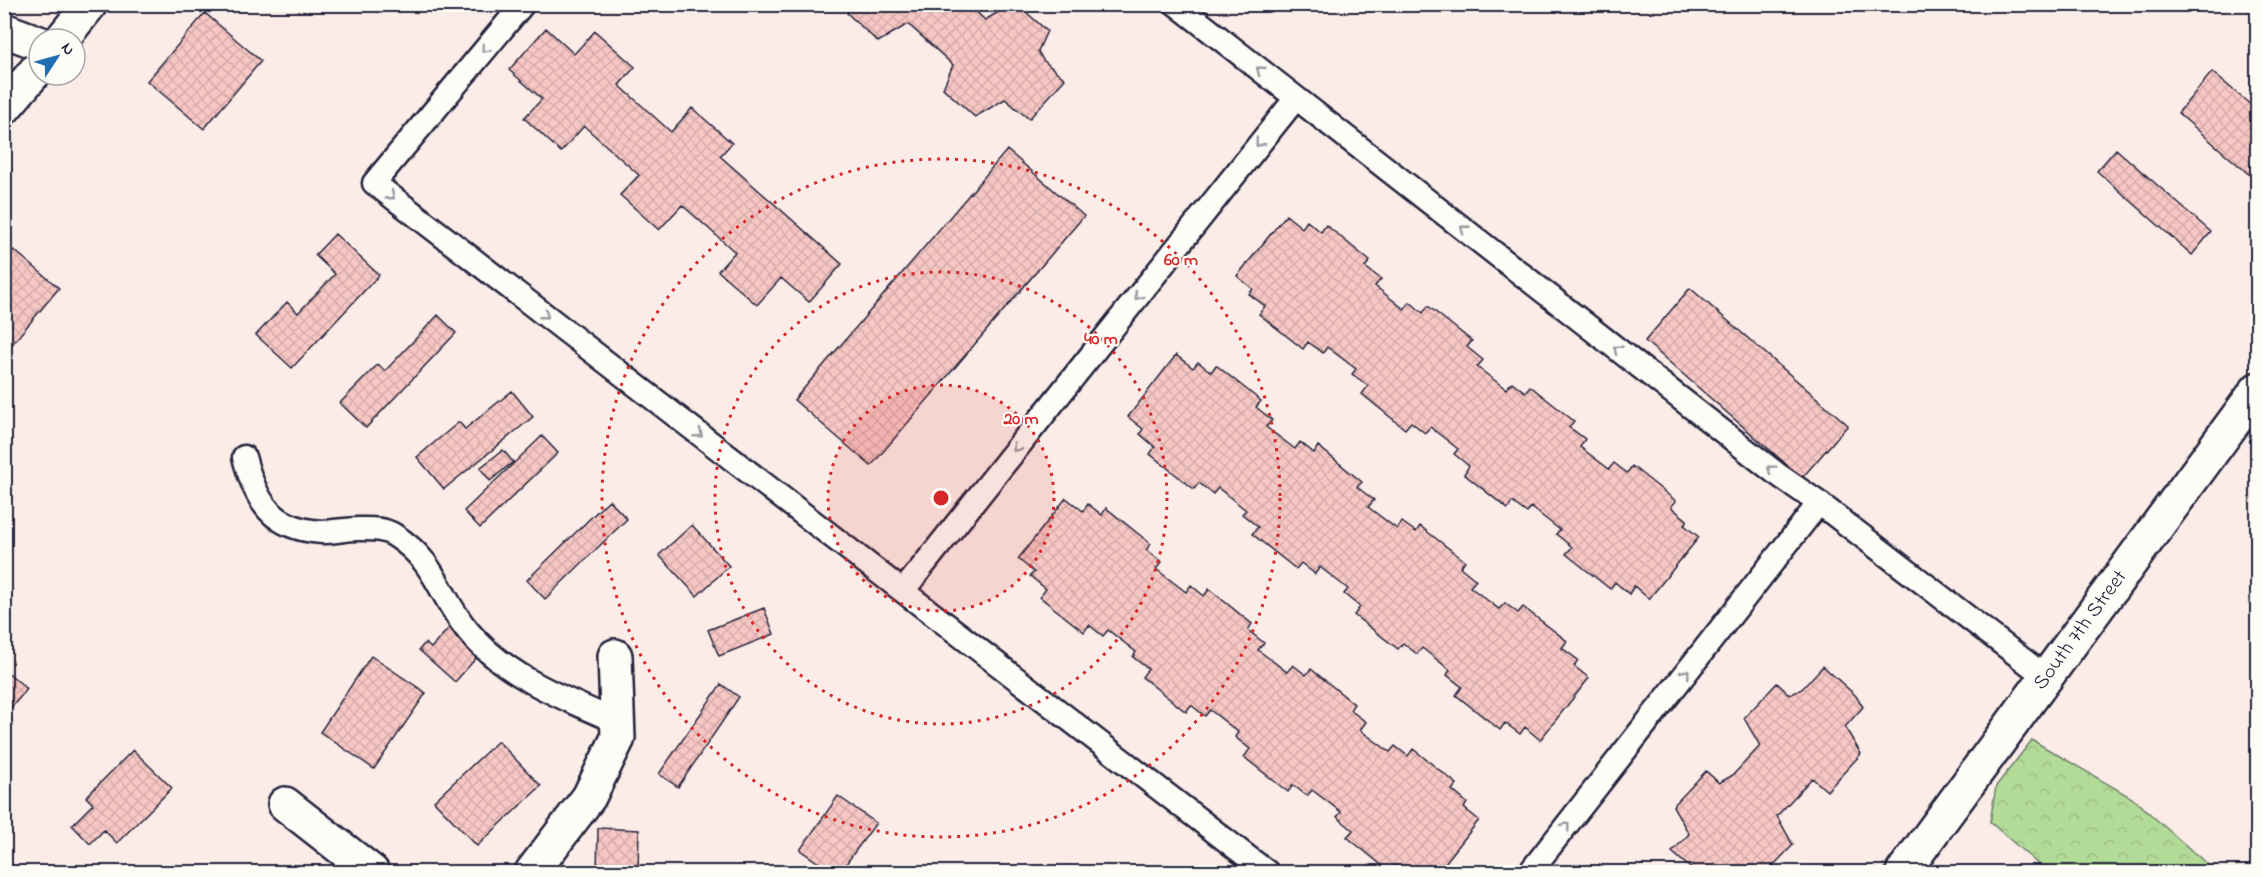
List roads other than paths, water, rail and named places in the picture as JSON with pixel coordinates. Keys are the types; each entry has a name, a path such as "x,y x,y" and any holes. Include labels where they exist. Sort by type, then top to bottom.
{"street":[{"path":"72,27 90,4"},
{"path":"4,30 27,39"},
{"path":"4,108 27,81"},
{"name":"South 7th Street","path":"1903,873 2258,389"},
{"path":"532,873 589,797 618,738 615,656"},
{"path":"285,804 372,873"}],"lane":[{"path":"523,4 374,183 1267,873"},
{"path":"1176,4 1777,474 1819,502 2047,678"},
{"path":"903,591 1296,98"},
{"path":"244,457 253,490 268,511 291,525 322,532 378,529 392,533 421,555 468,631 507,667 544,690 618,722"},
{"path":"1530,873 1819,502"}]}
